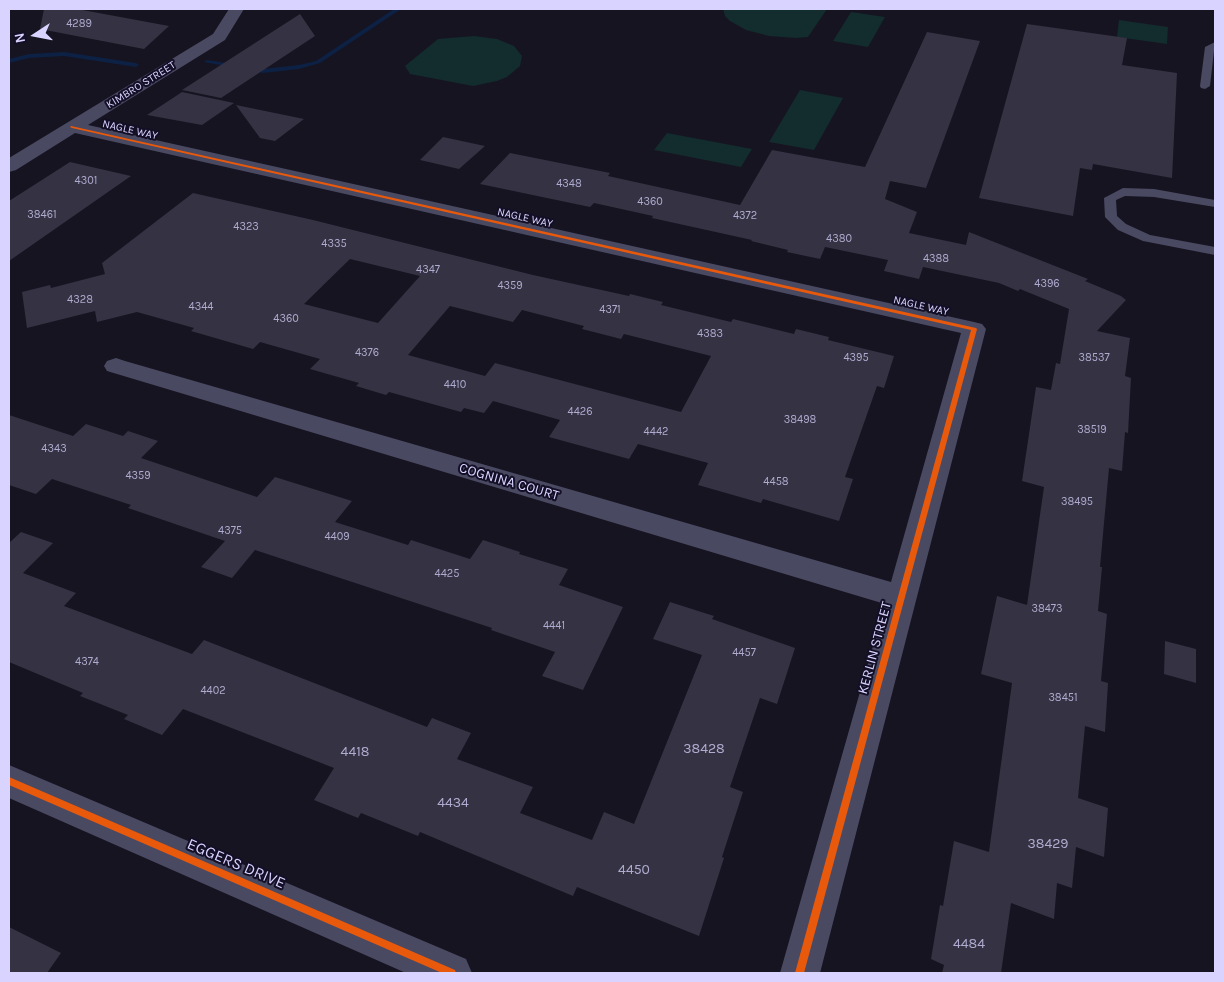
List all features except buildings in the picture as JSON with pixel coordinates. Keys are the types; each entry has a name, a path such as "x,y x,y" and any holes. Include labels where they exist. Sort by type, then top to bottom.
{"street":[{"name":"KIMBRO STREET","path":"9,166 219,36 236,9"},
{"name":"NAGLE WAY","path":"72,127 974,329"},
{"name":"KERLIN STREET","path":"800,973 974,329"},
{"name":"COGNINA COURT","path":"116,366 902,597"},
{"name":"EGGERS DRIVE","path":"9,781 452,973"}],"lane":[{"path":"1205,86 1210,46 1215,45"},
{"path":"1215,203 1154,193 1123,192 1110,198 1111,217 1122,227 1147,238 1215,251"}],"green space":[{"path":"723,9 827,9 808,37 796,38 769,36 746,30 730,21 725,16"},
{"path":"851,12 885,17 868,47 833,41"},
{"path":"1119,20 1168,27 1167,44 1117,37"},
{"path":"474,36 497,39 514,46 522,56 520,66 507,77 473,86 410,74 405,66 438,39"},
{"path":"800,90 843,98 814,150 769,142"},
{"path":"667,133 752,149 741,167 654,150"}],"waterway":[{"path":"207,62 263,71 299,67 318,62 398,9"},
{"path":"9,61 29,56 64,54 136,65"}],"cycle path":[{"path":"72,127 974,329 800,973"},
{"path":"9,781 452,973"}]}
